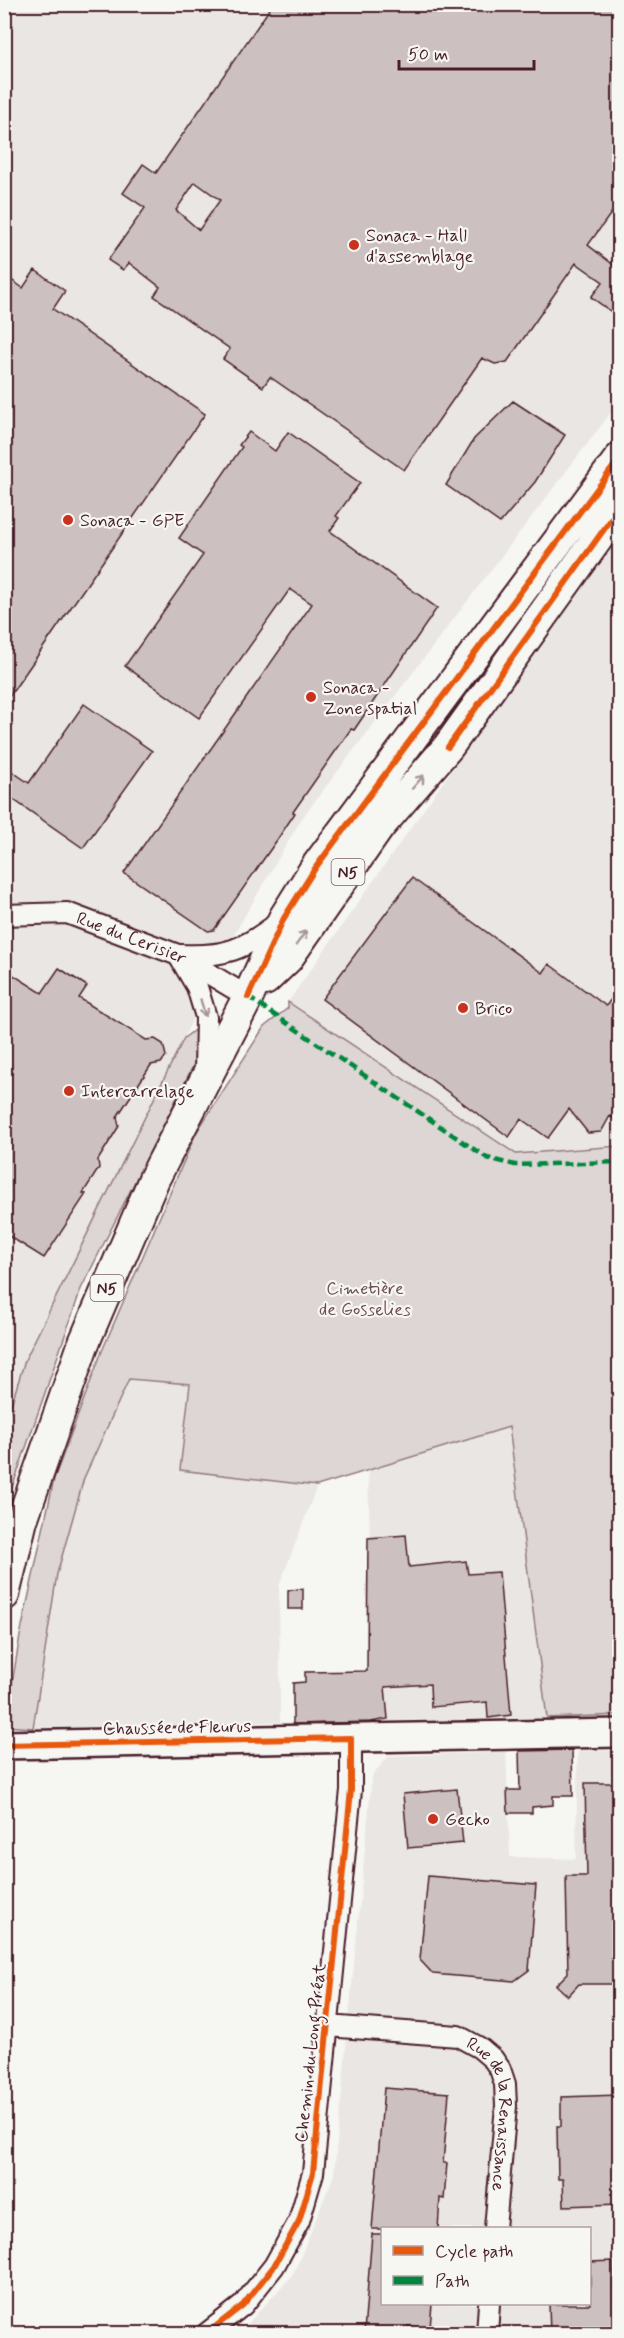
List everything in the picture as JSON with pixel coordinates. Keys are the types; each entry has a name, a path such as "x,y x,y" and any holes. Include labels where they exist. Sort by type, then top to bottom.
{"main road":[{"name":"N5","path":"4,1595 22,1520 83,1345 154,1179 248,997 284,918 316,867 620,458"},
{"name":"N5","path":"248,997 287,959 379,827 448,747 620,507"},
{"name":"Chaussée de Fleurus","path":"4,1745 620,1733"}],"street":[{"name":"Rue du Cerisier","path":"4,915 67,913 178,955 248,997"},
{"path":"178,955 225,954 255,941 284,918"},
{"path":"178,955 197,987 206,1017 205,1081"},
{"name":"Chemin du Long Préat","path":"206,2334 243,2305 274,2266 299,2221 313,2173 351,1790 351,1738"},
{"name":"Rue de la Renaissance","path":"327,2026 458,2036 480,2048 493,2059 500,2069 505,2084 506,2106 495,2227"},
{"path":"487,2334 489,2305"}],"shaded area":[{"path":"4,5 620,5 619,402 302,818 237,929 25,1360 5,1425"},
{"path":"619,533 619,1146 516,1154 288,1002"},
{"path":"129,1379 190,1384 181,1470 317,1486 279,1586 280,1722 33,1728 57,1574 84,1478"},
{"path":"509,1426 547,1718 367,1721 370,1541 368,1470"},
{"path":"619,1750 620,2264 613,2263 614,2333 238,2334 293,2275 334,2175 372,1776 389,1756 506,1752 510,1857 576,1859 578,1751"}],"green space":[{"name":"Cimetière de Gosselies","path":"288,1002 516,1154 619,1146 619,1715 547,1718 509,1427 317,1486 180,1470 190,1384 129,1379 84,1478 57,1574 33,1728 5,1726 20,1636 54,1479 102,1351 196,1133 264,1027 288,1008"},
{"path":"197,1028 205,1042 81,1289 5,1508 5,1425 25,1360 184,1038"}],"building":[{"name":"Sonaca - Hall d'assemblage","path":"273,4 620,4 620,201 588,245 620,270 620,318 591,297 603,282 576,263 507,362 495,364 482,358 404,470 270,377 263,387 223,359 230,349 154,296 160,287 129,263 123,270 108,260 145,208 123,193 143,164 156,173","holes":["195,182 220,200 199,230 176,210"]},
{"name":"Sonaca - GPE","path":"35,270 65,291 53,309 205,414 4,704 4,275 23,288"},
{"path":"513,401 565,435 535,482 500,523 446,485 474,439"},
{"name":"Sonaca - Zone spatial","path":"249,432 275,451 288,432 360,483 336,516 339,518 330,531 437,608 354,730 351,729 293,812 295,813 277,840 214,930 208,931 124,873 312,604 290,589 199,718 125,666 203,555 179,538 242,447 239,445"},
{"path":"84,704 152,751 83,848 4,793 4,766 29,783"},
{"name":"Brico","path":"412,878 543,973 549,964 606,1006 620,987 620,1122 610,1116 601,1132 588,1133 569,1109 548,1138 521,1119 509,1137 322,999"},
{"name":"Intercarrelage","path":"59,968 87,986 79,998 146,1040 155,1039 163,1044 166,1056 161,1063 151,1065 117,1117 119,1126 98,1160 99,1168 83,1193 86,1194 44,1258 4,1233 4,969 42,993"},
{"path":"406,1535 409,1567 466,1561 468,1574 499,1572 511,1715 488,1718 487,1702 431,1707 430,1684 385,1687 388,1719 371,1722 293,1724 293,1683 305,1682 305,1672 367,1671 368,1538"},
{"path":"303,1589 303,1609 288,1609 288,1590"},
{"path":"572,1750 573,1796 553,1796 553,1805 532,1807 532,1813 508,1813 507,1790 520,1790 519,1751"},
{"path":"585,1783 620,1783 620,1984 579,1984 568,1996 556,1985 568,1973 566,1876 587,1876"},
{"name":"Gecko","path":"457,1789 463,1843 408,1848 403,1794"},
{"path":"428,1876 536,1885 529,1970 514,1981 433,1974 420,1960"},
{"path":"384,2088 449,2093 443,2163 447,2163 444,2199 440,2198 438,2227 372,2229"},
{"path":"620,2095 620,2204 564,2206 563,2179 558,2179 557,2126 561,2126 561,2097"},
{"path":"372,2234 381,2234 381,2305 432,2305 430,2328 408,2326 408,2334 364,2332"},
{"path":"613,2261 615,2334 550,2334 549,2305 591,2305 591,2262"}],"marked path":[{"path":"248,997 487,1158 515,1165 620,1162"}],"cycle path":[{"path":"248,997 284,918 316,867 620,458"},
{"path":"448,747 620,507"},
{"path":"4,1745 351,1738 351,1790 313,2173 299,2221 274,2266 243,2305 206,2334"}],"place":[{"name":"Sonaca - Hall d'assemblage","path":"354,245"},
{"name":"Sonaca - GPE","path":"68,520"},
{"name":"Sonaca - Zone spatial","path":"311,697"},
{"name":"Brico","path":"463,1008"},
{"name":"Intercarrelage","path":"69,1091"},
{"name":"Gecko","path":"433,1819"}]}
